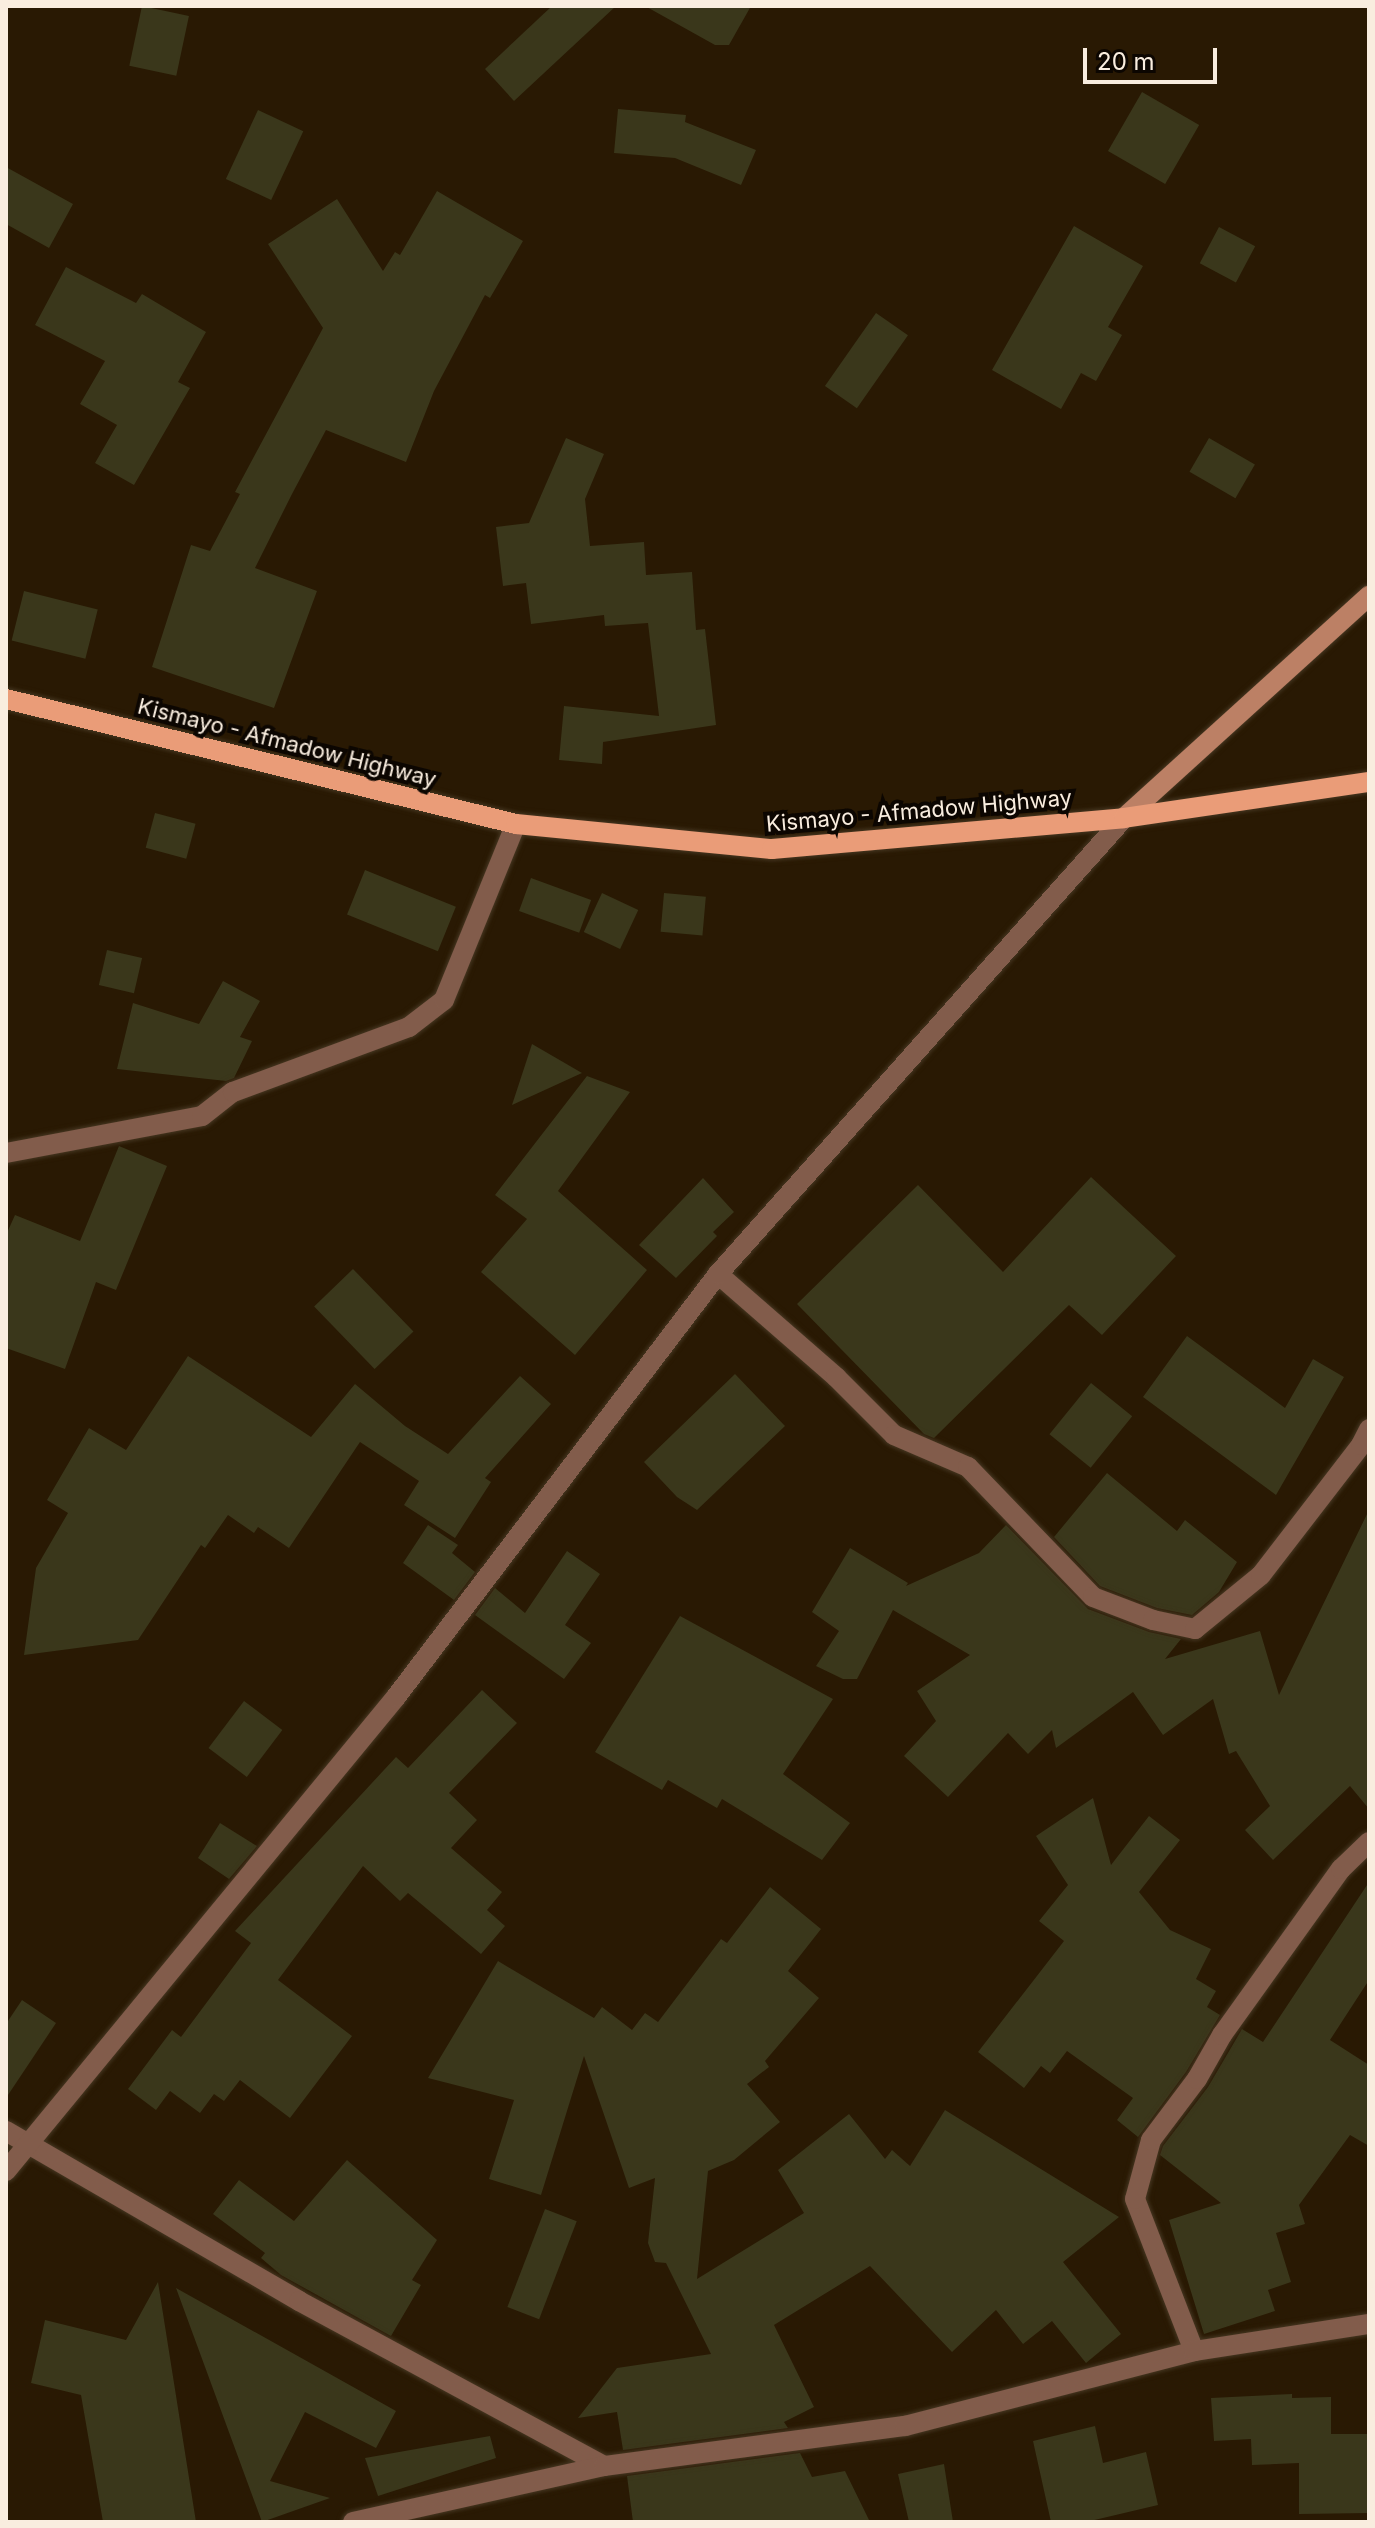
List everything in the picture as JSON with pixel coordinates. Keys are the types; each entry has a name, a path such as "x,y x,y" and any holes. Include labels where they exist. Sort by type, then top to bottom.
{"main road":[{"name":"Kismayo - Afmadow Highway","path":"6,699 516,824 772,849 1124,818 1369,782"}],"street":[{"path":"6,2171 396,1697 718,1274 1124,818 1369,596"},
{"path":"6,1153 202,1116 233,1092 409,1027 444,1000 516,824"},
{"path":"718,1274 836,1377 894,1435 968,1467 1093,1597 1153,1620 1195,1629 1261,1575 1361,1445 1369,1429"},
{"path":"1194,2351 1135,2199 1151,2140 1197,2079 1222,2035 1341,1869 1369,1842"},
{"path":"6,2131 299,2301 604,2466"},
{"path":"353,2522 604,2466 905,2426 1194,2351 1369,2324"}],"building":[{"path":"142,6 189,16 176,76 129,66"},
{"path":"552,6 616,6 514,101 485,69"},
{"path":"645,6 751,6 729,45 715,45"},
{"path":"1142,92 1199,125 1165,184 1108,151"},
{"path":"618,109 686,115 685,122 756,150 741,185 675,158 614,153"},
{"path":"258,110 303,131 271,200 226,179"},
{"path":"6,167 73,204 49,248 6,224"},
{"path":"437,191 523,241 490,298 485,295 434,391 406,462 326,430 255,568 317,591 274,708 152,667 191,545 210,551 240,494 235,492 323,328 268,244 337,199 383,271 395,252 400,255"},
{"path":"1074,226 1143,266 1108,327 1122,335 1096,381 1081,373 1061,409 992,370"},
{"path":"1219,227 1255,246 1236,282 1200,263"},
{"path":"66,267 136,303 142,294 206,332 178,382 190,388 134,485 95,463 117,425 80,404 105,361 35,325"},
{"path":"876,313 908,335 857,408 825,386"},
{"path":"566,438 604,454 585,499 590,546 644,542 646,575 692,572 696,630 705,629 716,725 603,742 602,764 559,760 564,706 659,716 648,623 605,626 604,615 531,624 526,583 503,586 496,527 529,523"},
{"path":"1209,438 1255,464 1235,498 1190,472"},
{"path":"24,591 98,609 85,659 12,640"},
{"path":"155,813 196,824 186,859 146,848"},
{"path":"365,870 456,907 438,951 347,915"},
{"path":"531,878 591,900 579,933 519,911"},
{"path":"602,893 638,910 620,949 584,932"},
{"path":"664,893 706,897 702,936 661,932"},
{"path":"107,950 142,958 134,993 99,985"},
{"path":"223,981 260,1001 240,1037 252,1041 234,1078 226,1081 117,1069 133,1003 199,1024"},
{"path":"532,1044 582,1073 512,1105"},
{"path":"587,1076 630,1092 558,1191 647,1270 575,1355 481,1272 527,1219 495,1195"},
{"path":"119,1146 167,1166 116,1290 96,1282 65,1369 6,1348 6,1235 15,1215 80,1241"},
{"path":"1091,1177 1176,1256 1102,1335 1069,1305 934,1438 924,1434 797,1304 918,1185 1003,1272"},
{"path":"703,1178 734,1212 713,1232 717,1236 676,1278 639,1245"},
{"path":"353,1269 413,1332 375,1369 314,1307"},
{"path":"1187,1336 1285,1408 1313,1359 1344,1377 1276,1495 1143,1397"},
{"path":"188,1356 311,1437 355,1384 405,1426 448,1454 520,1376 551,1404 485,1478 491,1482 455,1538 404,1505 419,1481 360,1442 289,1548 258,1527 254,1533 228,1515 205,1548 201,1545 138,1640 24,1655 36,1568 68,1513 47,1500 89,1428 126,1450"},
{"path":"735,1374 785,1426 697,1510 677,1497 644,1462"},
{"path":"1091,1383 1132,1416 1091,1468 1049,1434"},
{"path":"1107,1473 1177,1531 1185,1520 1237,1562 1219,1592 1192,1615 1157,1608 1100,1586 1054,1537"},
{"path":"1369,1510 1369,1809 1350,1786 1273,1860 1245,1830 1270,1806 1236,1751 1229,1754 1213,1699 1163,1735 1133,1692 1056,1748 1052,1730 1028,1754 1008,1733 948,1797 904,1756 936,1721 917,1691 970,1655 893,1610 857,1679 843,1679 816,1666 839,1631 812,1612 850,1548 908,1583 906,1586 979,1553 1006,1525 1088,1609 1149,1632 1181,1639 1165,1659 1260,1631 1279,1695"},
{"path":"428,1525 458,1545 452,1553 475,1572 454,1600 403,1563"},
{"path":"567,1551 600,1574 565,1625 591,1643 564,1679 475,1615 495,1588 525,1613"},
{"path":"680,1616 833,1699 783,1774 850,1823 822,1860 722,1799 717,1808 668,1780 662,1790 595,1752"},
{"path":"482,1690 517,1723 449,1793 477,1820 451,1848 502,1892 487,1910 505,1926 481,1954 408,1893 400,1901 363,1866 278,1980 352,2036 290,2118 240,2080 224,2101 214,2094 200,2113 170,2091 156,2110 128,2089 172,2030 181,2037 251,1943 235,1931 396,1757 408,1768"},
{"path":"244,1701 282,1730 247,1777 208,1748"},
{"path":"1093,1798 1111,1865 1149,1816 1180,1840 1139,1892 1170,1930 1211,1949 1196,1979 1216,1991 1207,2007 1220,2015 1186,2072 1138,2137 1117,2120 1133,2098 1067,2051 1050,2073 1041,2066 1024,2088 978,2052 1064,1941 1039,1921 1068,1885 1036,1836"},
{"path":"220,1823 257,1846 229,1879 198,1858"},
{"path":"1369,1882 1369,1980 1330,2040 1369,2065 1369,2146 1350,2135 1299,2205 1305,2224 1276,2233 1291,2282 1268,2290 1275,2311 1204,2334 1169,2220 1221,2203 1160,2155 1163,2146 1208,2087 1242,2029 1263,2042"},
{"path":"770,1887 821,1929 788,1971 819,1998 765,2061 769,2067 747,2084 780,2122 734,2160 708,2171 697,2279 804,2213 778,2170 849,2114 885,2159 892,2150 910,2166 945,2110 1119,2217 1063,2262 1121,2334 1086,2363 1052,2321 1023,2344 996,2310 952,2352 870,2266 774,2325 814,2407 784,2422 788,2428 623,2450 617,2412 578,2418 617,2368 711,2354 666,2263 655,2262 648,2243 655,2178 629,2188 584,2056 541,2195 489,2179 514,2100 428,2078 498,1961 594,2018 602,2007 632,2030 645,2013 658,2022 721,1939 727,1943"},
{"path":"22,2000 56,2023 6,2098 6,2024"},
{"path":"347,2160 437,2240 412,2280 421,2285 391,2336 281,2275 261,2258 265,2253 213,2214 239,2180 294,2221"},
{"path":"545,2209 577,2221 539,2319 507,2307"},
{"path":"158,2282 196,2522 103,2522 81,2395 31,2383 45,2320 126,2340"},
{"path":"176,2288 396,2411 376,2448 305,2412 270,2481 330,2498 262,2522"},
{"path":"1292,2394 1292,2398 1331,2397 1331,2434 1369,2434 1369,2513 1299,2514 1299,2463 1252,2465 1251,2439 1214,2441 1211,2398"},
{"path":"1095,2426 1103,2463 1146,2452 1158,2505 1086,2522 1051,2522 1033,2441"},
{"path":"490,2436 496,2458 378,2496 365,2458"},
{"path":"800,2453 812,2477 845,2471 870,2522 633,2522 627,2476"},
{"path":"944,2464 953,2522 909,2522 898,2474"}]}
